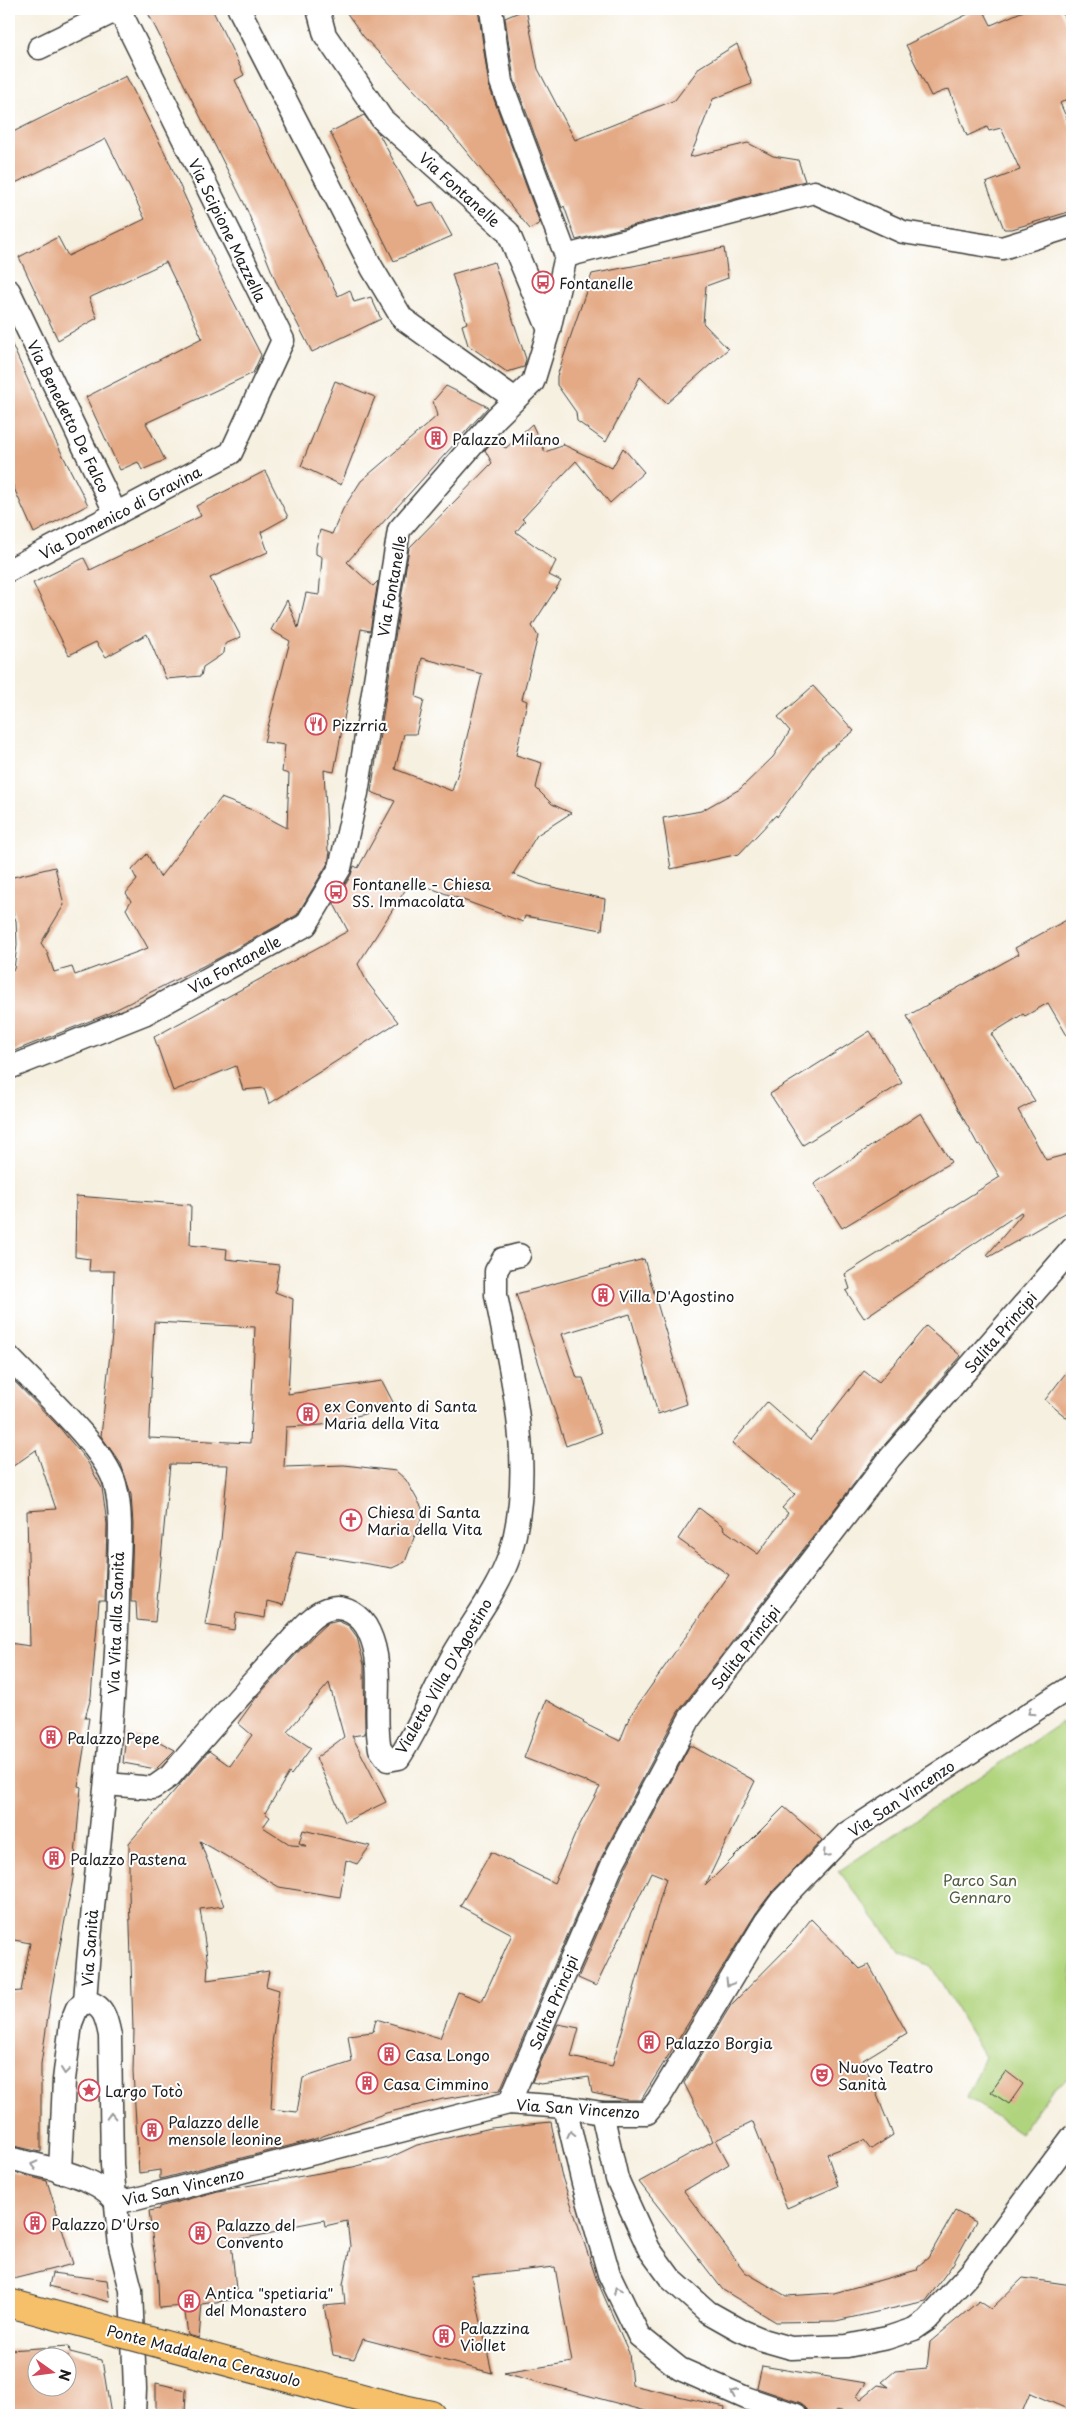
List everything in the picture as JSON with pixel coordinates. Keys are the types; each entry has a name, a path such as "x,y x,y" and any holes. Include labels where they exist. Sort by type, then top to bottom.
{"main road":[{"name":"Ponte Maddalena Cerasuolo","path":"9,2303 431,2415"}],"street":[{"path":"39,48 119,9"},
{"name":"Via Scipione Mazzella","path":"119,9 283,340 231,453"},
{"path":"238,9 372,268 402,318 515,399"},
{"name":"Via Fontanelle","path":"9,1068 144,1014 306,925 340,868 357,793 399,530 496,418 533,382 549,330 508,232 382,119 325,35 318,9"},
{"path":"491,9 501,82 566,256 549,330"},
{"path":"566,256 814,192 903,232 1002,248 1072,226"},
{"name":"Via Benedetto De Falco","path":"9,291 17,329 116,514"},
{"name":"Via Domenico di Gravina","path":"9,570 231,453"},
{"name":"Salita Principi","path":"509,2103 614,1861 690,1718 890,1458 1072,1249"},
{"name":"Vialetto Villa D'Agostino","path":"106,1784 153,1788 170,1776 256,1678 307,1624 324,1610 332,1608 345,1609 359,1616 369,1630 376,1659 380,1749 385,1757 393,1760 399,1758 452,1656 496,1583 509,1555 523,1480 522,1438 496,1295 496,1275 499,1262 508,1257 519,1255"},
{"name":"Via Vita alla Sanità","path":"9,1357 88,1441 106,1464 114,1483 118,1506 117,1642 106,1784 98,1838"},
{"name":"Via San Vincenzo","path":"116,2202 136,2199 509,2103 602,2112 647,2113 658,2100 766,1921 781,1901 847,1833 1072,1686"},
{"name":"Via Sanità","path":"98,1838 85,2002 100,2009 105,2016 110,2036 112,2164"},
{"path":"60,2172 64,2080 71,2023 78,2008 85,2002"},
{"path":"565,2107 582,2183 609,2274 639,2336 680,2369 746,2398 796,2415"},
{"path":"602,2112 617,2180 649,2249 671,2279 708,2312 740,2330 791,2348 847,2346 887,2338 914,2329 927,2320 970,2273 1072,2137"},
{"path":"9,2158 88,2181 111,2195 116,2202"},
{"path":"88,2181 102,2176 112,2164"},
{"path":"112,2164 120,2246 130,2290 135,2389 134,2415"}],"green space":[{"name":"Parco San Gennaro","path":"1062,1722 1072,1748 1072,2075 1051,2091 1020,2133 967,2097 985,2057 931,1966 900,1952 839,1871"}],"building":[{"path":"146,9 212,9 244,75 235,80 338,296 350,290 354,302 371,297 381,319 312,352 276,282 245,205"},
{"path":"344,9 478,9 489,86 540,223 530,229 428,105 363,36"},
{"path":"526,9 538,69 575,140 675,100 700,67 737,44 752,84 713,99 690,157 748,143 773,156 798,160 805,181 576,240 564,206 562,208 514,79 505,18"},
{"path":"978,9 983,9 991,25 1028,9 1060,9 1072,34 1072,97 1060,103 1072,130 1072,211 1012,229 1004,229 986,183 1020,170 1001,128 989,131 987,127 967,136 949,89 931,96 906,45"},
{"path":"126,76 166,155 225,285 261,355 253,373 146,423 165,460 142,470 138,462 120,470 86,397 202,338 186,303 166,262 89,298 97,318 58,340 19,257 58,237 68,256 145,219 106,139 9,186 9,134"},
{"path":"364,115 379,134 418,206 433,202 452,236 394,261 330,132"},
{"path":"724,248 728,278 706,286 703,323 728,349 667,403 640,377 606,442 577,421 576,412 557,385 557,376 592,274"},
{"path":"494,262 526,359 524,367 507,372 468,345 462,325 467,323 452,274"},
{"path":"9,338 54,438 88,505 34,533 9,477"},
{"path":"335,381 375,397 341,485 301,466"},
{"path":"446,386 488,407 347,562 373,586 378,581 370,631 361,629 334,772 324,770 328,851 330,852 328,863 297,915 215,960 105,1015 9,1053 9,971 14,969 17,945 16,921 9,901 9,878 55,867 64,905 41,943 47,952 54,972 72,967 75,975 148,948 126,909 131,901 126,893 137,880 132,870 147,854 160,877 221,798 255,811 287,828 289,774 282,772 285,745 264,742 290,641 271,630 287,600 298,628 306,593 319,595 322,557 316,554 316,547 320,530 332,534 343,509 361,481 437,416 433,401"},
{"path":"532,424 545,452 564,445 562,444 612,468 623,448 644,472 610,503 576,461 522,519 525,521 516,532 556,561 549,575 561,581 532,626 538,636 522,699 527,701 516,755 542,763 536,788 552,804 571,813 537,835 513,874 539,884 605,899 602,930 525,916 523,922 411,881 358,964 367,982 398,1022 269,1104 264,1088 243,1090 236,1066 173,1091 154,1037 348,931 334,904 351,875 354,866 358,868 395,801 371,792 409,548 492,463 485,450 493,441 506,448","holes":["422,658 482,674 460,766 452,791 395,769 404,734 416,734 424,700 416,697"]},
{"path":"265,471 288,517 261,532 268,552 210,578 241,637 225,644 224,653 203,667 201,676 166,679 147,634 106,657 96,642 69,655 33,583 84,558 90,570 201,516 196,506"},
{"path":"813,686 854,731 821,757 777,817 776,815 739,854 671,869 663,818 701,811 740,789 773,757 790,731 778,717"},
{"path":"1072,917 1072,1044 1048,1003 1025,1016 1023,1014 991,1034 1035,1101 1018,1110 1046,1160 1072,1153 1072,1209 989,1257 987,1255 1022,1214 1021,1212 864,1318 846,1291 850,1289 845,1274 1000,1177 980,1144 978,1145 907,1016 1019,954 1015,948"},
{"path":"870,1031 902,1083 803,1145 770,1094"},
{"path":"921,1113 951,1162 842,1228 814,1184"},
{"name":"ex Convento di Santa Maria della Vita","path":"76,1196 191,1205 190,1245 227,1249 226,1259 279,1265 275,1292 293,1299 288,1394 382,1381 395,1406 322,1425 286,1427 284,1467 344,1465 396,1471 406,1480 422,1508 422,1516 405,1562 392,1568 296,1552 283,1605 267,1601 265,1618 236,1613 234,1630 205,1625 221,1540 228,1465 170,1464 155,1622 137,1620 136,1602 131,1602 133,1524 131,1494 121,1464 101,1436 112,1335 114,1271 89,1271 90,1259 75,1257","holes":["154,1322 255,1327 250,1443 149,1438"]},
{"path":"644,1259 687,1404 658,1414 630,1314 562,1334 577,1378 583,1378 601,1433 566,1446 516,1294"},
{"path":"926,1326 961,1356 880,1450 678,1712 602,1856 500,2090 443,2099 386,2113 312,2140 160,2179 160,2170 139,2173 133,2072 134,2029 129,1843 209,1751 230,1766 252,1735 238,1723 256,1698 313,1636 326,1624 338,1621 349,1626 357,1637 364,1665 365,1734 352,1736 386,1802 345,1822 316,1758 344,1737 329,1683 287,1732 311,1748 291,1775 289,1773 265,1813 270,1817 263,1827 291,1845 307,1846 299,1843 303,1830 370,1846 357,1864 346,1860 340,1897 279,1887 200,1841 224,1906 200,1909 208,1964 207,1980 269,1971 266,1986 279,1990 272,2044 274,2062 271,2109 297,2112 303,2078 352,2062 348,2035 373,2032 376,2019 440,2038 458,1992 482,2001 512,1934 460,1906 491,1852 554,1883 577,1830 600,1787 524,1758 546,1700 584,1721 583,1723 620,1741 630,1716 729,1575 678,1539 699,1508 724,1527 723,1529 758,1554 788,1513 782,1508 795,1494 732,1443 767,1402 810,1440 864,1371 879,1382"},
{"path":"1072,1365 1072,1422 1045,1400"},
{"path":"9,1376 59,1427 87,1461 102,1488 107,1524 105,1601 99,1601 91,1697 85,1718 89,1718 78,1786 81,1787 73,1878 52,1988 41,2064 41,2152 9,2145 9,1992 21,1991 30,1943 9,1939 9,1643 30,1646 27,1511 56,1509 36,1450 9,1469"},
{"path":"126,1734 154,1739 175,1750 156,1769 123,1763"},
{"path":"690,1745 755,1781 705,1886 784,1807 822,1840 772,1892 756,1913 641,2100 627,2100 592,2093 589,2077 541,2084 532,2082 558,2024 579,2028 571,2057 612,2066 666,1878 651,1872 596,1986 578,1978 626,1867"},
{"name":"Nuovo Teatro Sanità","path":"811,1919 860,1969 869,1965 907,2033 863,2060 893,2135 871,2149 864,2140 827,2154 838,2186 787,2208 753,2122 716,2140 729,2164 684,2191 745,2272 786,2296 834,2293 917,2270 918,2266 928,2258 955,2211 976,2222 953,2264 926,2301 836,2321 776,2322 723,2290 639,2182 713,2141 684,2083 731,2005 793,1942"},
{"path":"1006,2071 1023,2084 1009,2104 991,2092"},
{"path":"551,2122 561,2174 596,2278 629,2353 632,2385 725,2407 724,2415 661,2415 504,2373 572,2362 555,2267 471,2276 492,2373 363,2339 354,2359 333,2355 324,2306 345,2304 343,2285 350,2246 347,2221 325,2226 324,2220 231,2241 237,2299 202,2304 199,2338 188,2335 184,2306 159,2308 158,2283 149,2211 218,2191 353,2167 389,2158 417,2145 491,2128"},
{"name":"Palazzo D'Urso","path":"9,2171 47,2181 73,2264 9,2280"},
{"path":"52,2273 107,2280 110,2302 49,2286"},
{"path":"1023,2278 1072,2285 1072,2411 1030,2393 1021,2415 842,2415 846,2412 836,2410 835,2415 809,2415 806,2407 801,2403 757,2388 762,2366 866,2383 857,2396 861,2399 878,2385 889,2387 882,2382 895,2371 927,2368 930,2342 979,2301 991,2309"},
{"path":"28,2349 28,2396 78,2396 78,2354 102,2360 111,2415 9,2415 9,2350"},
{"path":"156,2383 186,2390 185,2415 156,2415"}],"place":[{"name":"Fontanelle","path":"543,282"},
{"name":"Palazzo Milano","path":"436,438"},
{"name":"Pizzrria","path":"316,724"},
{"name":"Fontanelle - Chiesa SS. Immacolata","path":"336,892"},
{"name":"Villa D'Agostino","path":"603,1295"},
{"name":"ex Convento di Santa Maria della Vita","path":"308,1414"},
{"name":"Chiesa di Santa Maria della Vita","path":"351,1520"},
{"name":"Palazzo Pepe","path":"51,1737"},
{"name":"Palazzo Pastena","path":"54,1858"},
{"name":"Palazzo Borgia","path":"649,2042"},
{"name":"Casa Longo","path":"389,2054"},
{"name":"Nuovo Teatro Sanità","path":"822,2075"},
{"name":"Casa Cimmino","path":"367,2083"},
{"name":"Largo Totò","path":"89,2090"},
{"name":"Palazzo delle mensole leonine","path":"152,2130"},
{"name":"Palazzo D'Urso","path":"35,2223"},
{"name":"Palazzo del Convento","path":"200,2233"},
{"name":"Antica \"spetiaria\" del Monastero","path":"189,2301"},
{"name":"Palazzina Viollet","path":"444,2336"}]}
